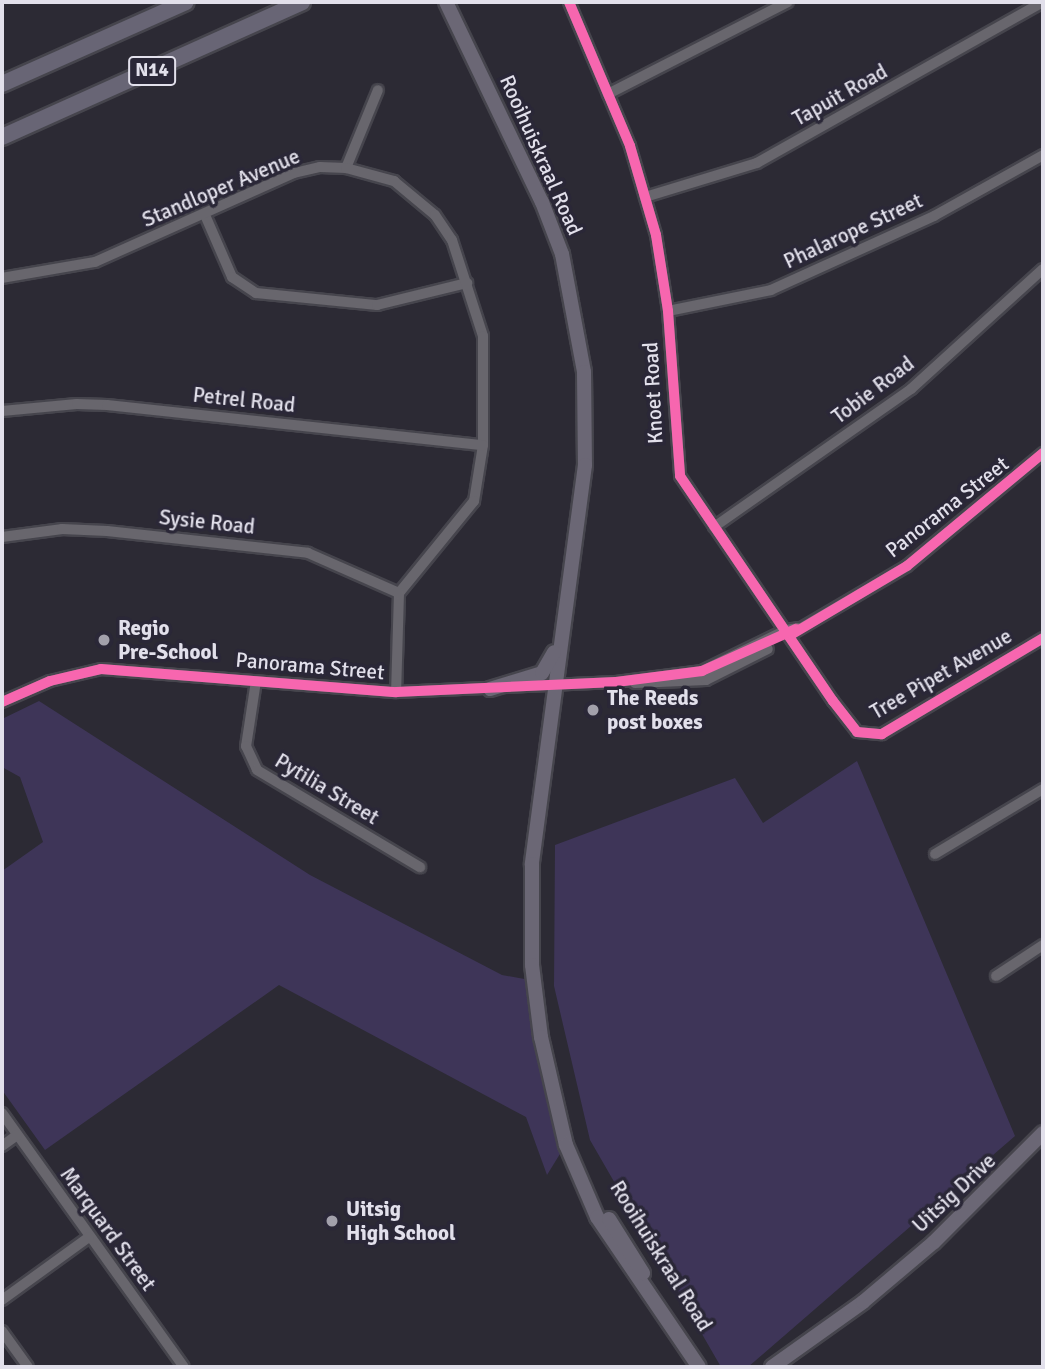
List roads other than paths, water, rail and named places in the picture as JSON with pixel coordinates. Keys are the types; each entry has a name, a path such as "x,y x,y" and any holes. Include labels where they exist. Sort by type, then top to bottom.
{"highway":[{"name":"N14","path":"2,84 186,2"},
{"name":"N14","path":"2,137 302,2"}],"main road":[{"name":"Rooihuiskraal Road","path":"446,2 542,202 562,254 577,320 584,372 584,465 562,627 549,794 533,880 534,987 551,1087 566,1145 597,1217 699,1367"},
{"path":"490,689 527,680 548,668 562,627"},
{"name":"Rooihuiskraal Road","path":"551,1087 611,1223 707,1367"},
{"name":"Uitsig Drive","path":"772,1367 890,1279 934,1242 1043,1133"},
{"name":"Uitsig Drive","path":"761,1367 890,1279"}],"street":[{"path":"608,94 788,2"},
{"name":"Tapuit Road","path":"646,197 757,163 1043,2"},
{"name":"Knoet Road","path":"570,7 608,94 646,197 668,311 678,470 714,527 792,631 857,732"},
{"path":"346,168 378,90"},
{"name":"Phalarope Street","path":"668,311 771,290 934,216 1043,155"},
{"name":"Standloper Avenue","path":"2,278 95,262 294,173 320,167 346,168 394,181 422,201 452,240 467,282 484,346 483,445 474,501 399,593"},
{"path":"205,215 232,278 256,293 377,305 467,282"},
{"name":"Tobie Road","path":"714,527 911,389 1043,269"},
{"name":"Petrel Road","path":"2,411 97,405 483,445"},
{"name":"Panorama Street","path":"2,702 50,681 101,669 396,692 621,681 655,685 706,680 907,566 1043,453"},
{"name":"Sysie Road","path":"2,537 62,529 107,531 309,553 399,593"},
{"path":"396,692 399,593"},
{"name":"Tree Pipet Avenue","path":"857,732 872,736 886,732 1043,638"},
{"name":"Pytilia Street","path":"256,681 246,746 257,770 420,867"},
{"path":"935,854 1043,789"},
{"path":"996,976 1043,945"},
{"name":"Marquard Street","path":"2,1113 184,1367"},
{"path":"2,1146 18,1135"},
{"path":"2,1300 89,1237"},
{"path":"2,1331 28,1367"}],"place":[{"name":"Regio Pre-School","path":"104,640"},
{"name":"The Reeds post boxes","path":"593,710"},
{"name":"Uitsig High School","path":"332,1221"}]}
